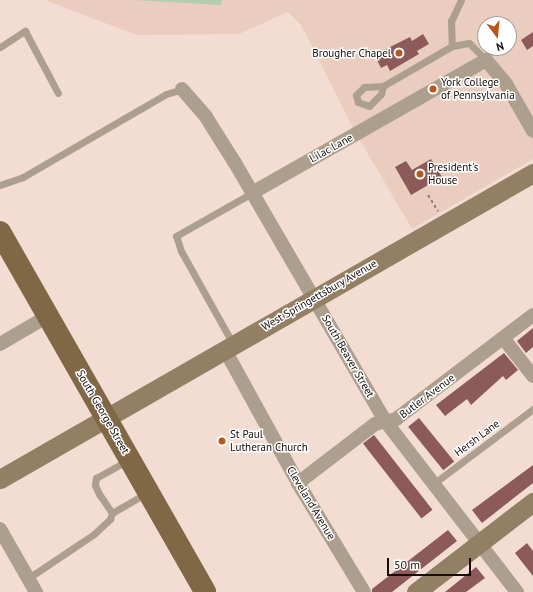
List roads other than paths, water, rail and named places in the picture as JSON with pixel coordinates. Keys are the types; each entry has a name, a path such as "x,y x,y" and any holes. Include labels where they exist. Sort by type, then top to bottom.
{"main road":[{"name":"South George Street","path":"0,232 205,592"}],"street":[{"path":"486,60 506,84 533,131"},
{"name":"Lilac Lane","path":"252,193 486,60"},
{"name":"South Beaver Street","path":"182,89 206,117 386,422 517,592"},
{"name":"West Springettsbury Avenue","path":"0,479 533,173"},
{"name":"Butler Avenue","path":"298,483 374,425 396,419 533,315"},
{"path":"0,344 48,316"},
{"path":"504,338 533,376"},
{"name":"Cleveland Avenue","path":"229,347 298,483 364,592"},
{"path":"416,592 533,502"},
{"path":"0,529 30,577 36,592"}],"lane":[{"path":"452,46 451,21 460,0"},
{"path":"0,47 25,31 58,93"},
{"path":"383,86 452,46 469,43 486,60"},
{"path":"0,184 23,177 166,94 182,89"},
{"name":"Lilac Lane","path":"176,236 252,193"},
{"name":"Cleveland Avenue","path":"176,236 180,251 229,347"},
{"name":"Hersh Lane","path":"433,484 533,409"},
{"path":"112,513 98,494 95,485 96,478 130,458"},
{"path":"30,577 94,534 110,519 112,513 148,491"}],"place":[{"name":"Brougher Chapel","path":"399,53"},
{"name":"York College of Pennsylvania","path":"433,89"},
{"name":"President's House","path":"420,174"},
{"name":"St Paul Lutheran Church","path":"222,441"}]}
